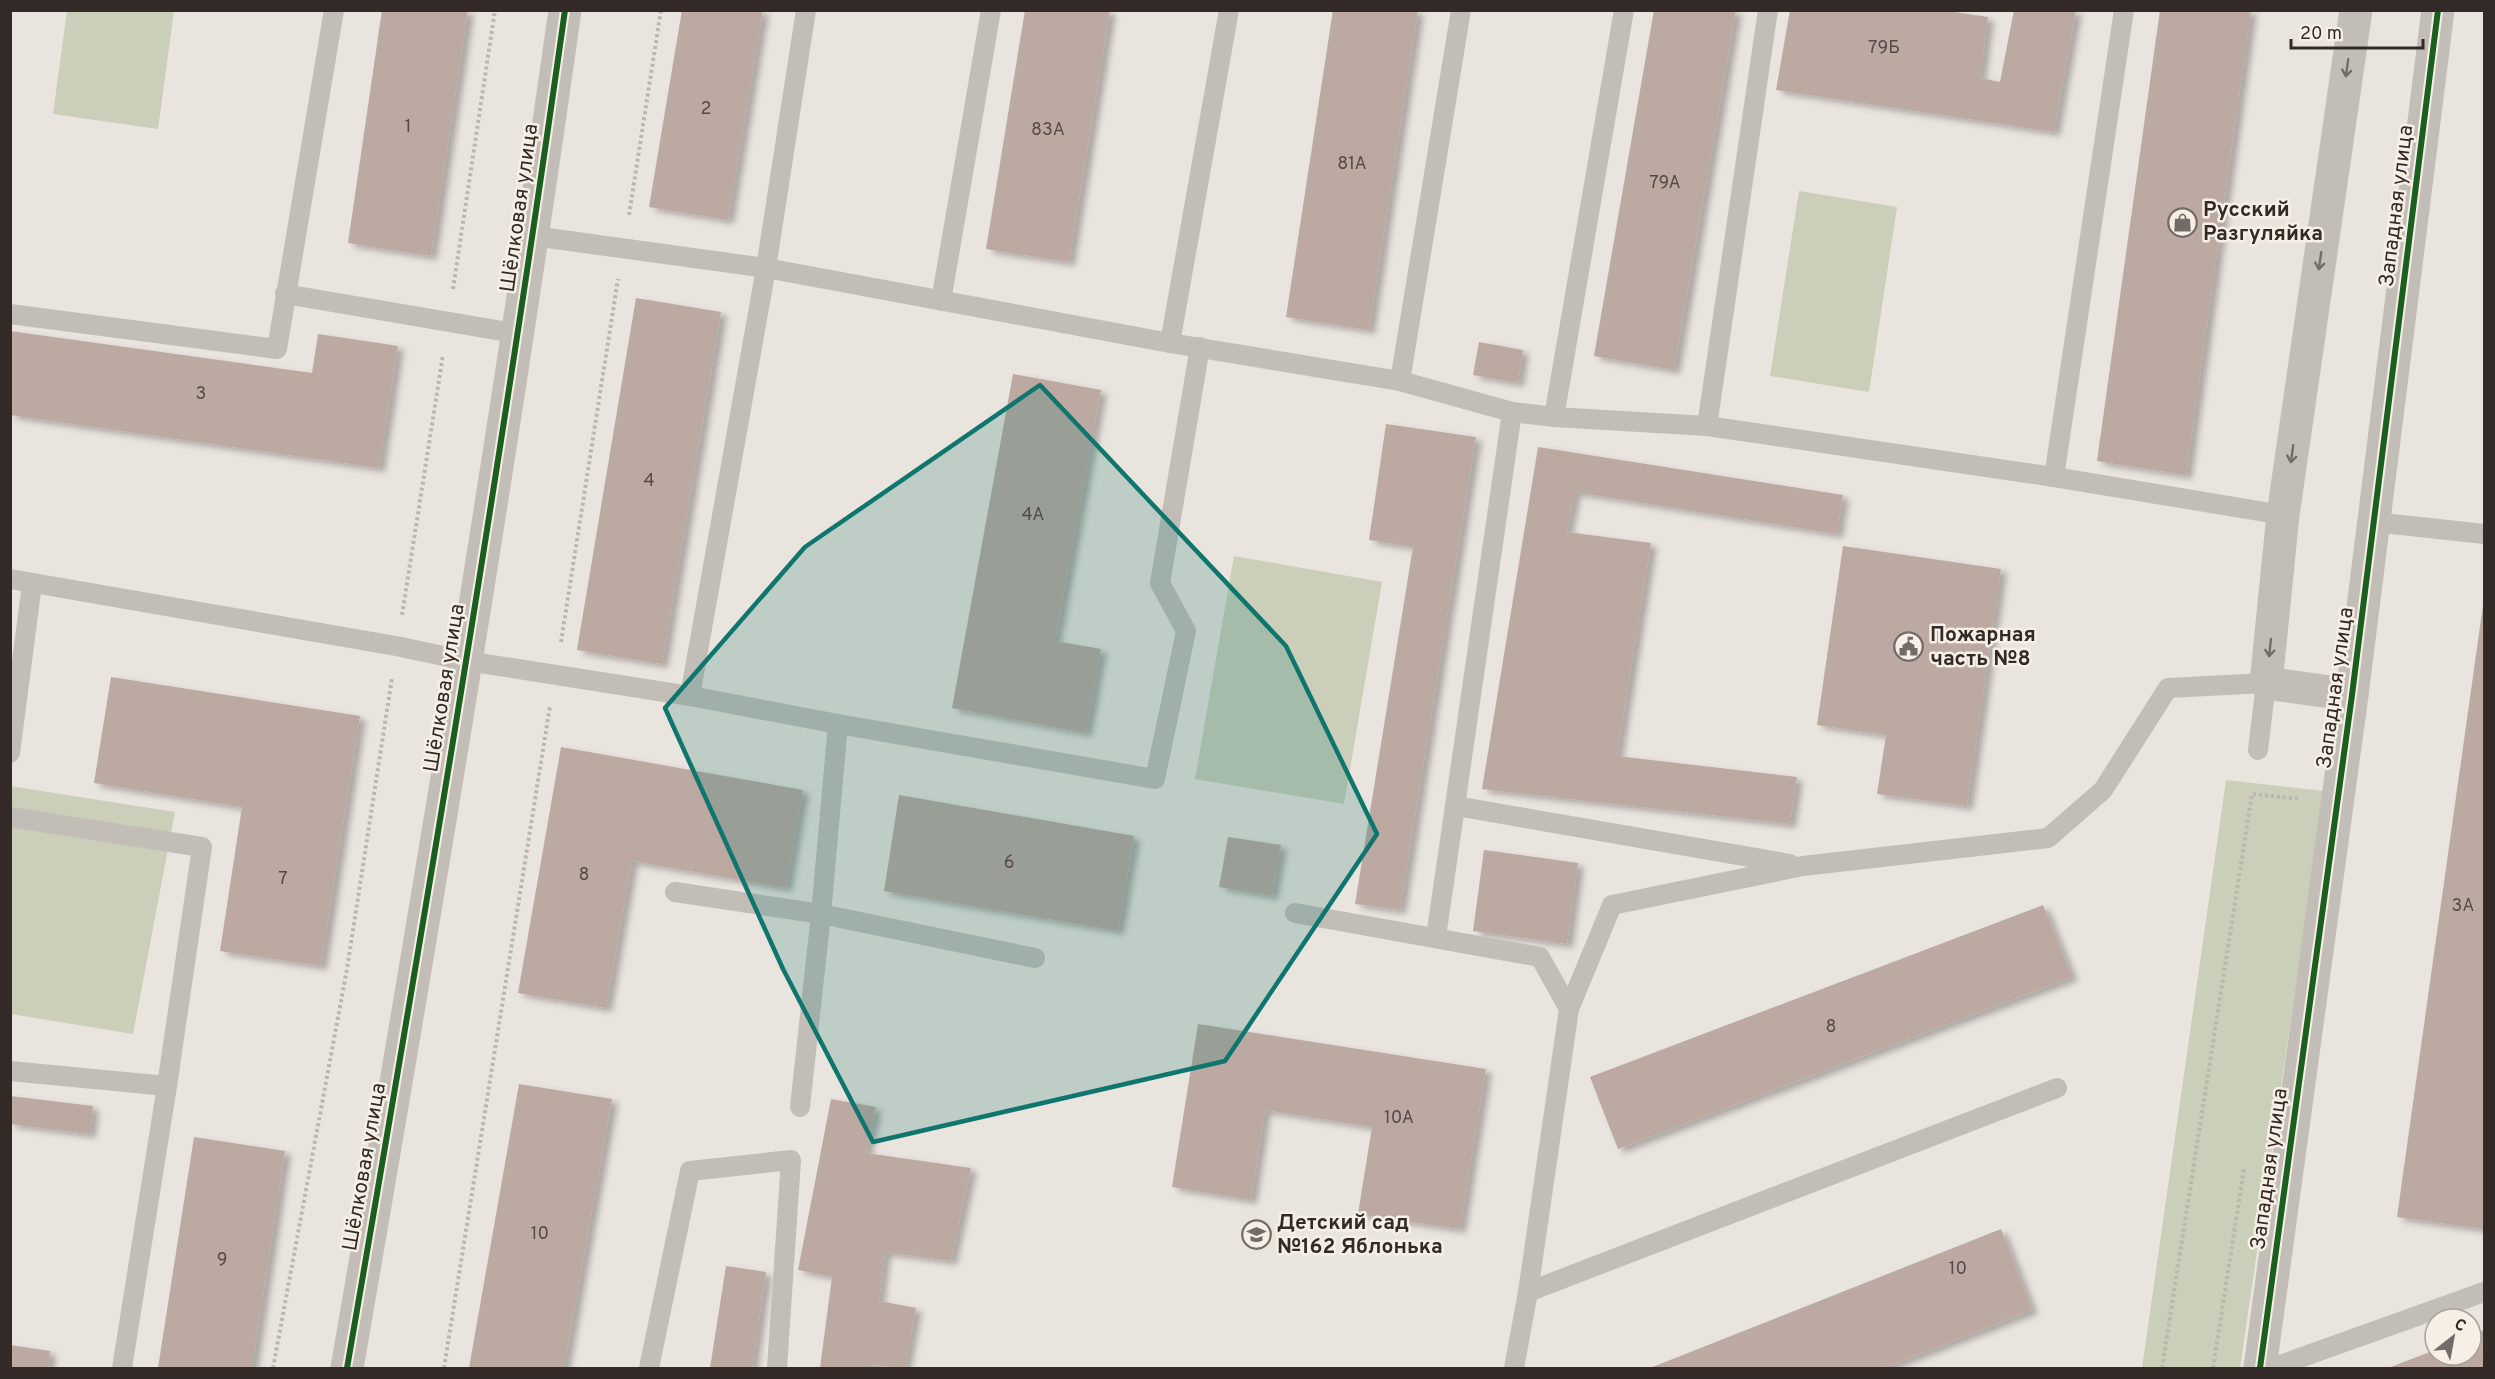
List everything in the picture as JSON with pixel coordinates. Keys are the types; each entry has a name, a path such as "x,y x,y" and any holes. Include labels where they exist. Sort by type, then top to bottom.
{"street":[{"name":"Шёлковая улица","path":"347,1368 467,661 519,334 565,10"},
{"path":"2266,683 2283,515 2356,10"},
{"name":"Западная улица","path":"2260,1368 2352,695 2438,10"},
{"name":"Западная улица","path":"2266,683 2352,695"}],"lane":[{"path":"10,314 277,349 334,10"},
{"path":"690,696 766,268 806,10"},
{"path":"941,300 992,10"},
{"path":"1170,343 1229,10"},
{"path":"1400,381 1461,10"},
{"path":"1554,417 1624,10"},
{"path":"1707,426 1768,10"},
{"path":"2054,477 2124,10"},
{"path":"533,236 766,268 1170,343 1400,381 1512,412 1554,417 1707,426 2054,477 2283,515"},
{"path":"285,294 519,334"},
{"path":"10,579 396,646 467,661 690,696 838,724 1155,778 1186,631 1160,582 1200,347"},
{"path":"1436,937 1512,412"},
{"path":"2374,522 2484,534"},
{"path":"10,753 32,584"},
{"path":"1514,1368 1528,1292 1569,1009 1612,905 1803,866 2048,838 2103,790 2168,688 2266,683 2258,750"},
{"path":"800,1107 821,914 838,724"},
{"path":"1456,806 1803,866"},
{"path":"10,817 202,846 122,1368"},
{"path":"675,891 821,914 1035,958"},
{"path":"1295,913 1540,957 1569,1009"},
{"path":"10,1071 167,1086"},
{"path":"1528,1292 2057,1088"},
{"path":"649,1368 690,1171 791,1160 777,1368"},
{"path":"2272,1368 2484,1292"}],"path":[{"path":"273,1368 347,969 495,10"},
{"path":"2162,1368 2252,794 2301,799 2299,811"},
{"path":"2213,1368 2246,1159"}],"highlighted area":[{"path":"1040,385 1286,646 1377,834 1225,1061 873,1142 783,969 665,708 805,547"}],"green space":[{"path":"67,11 174,11 158,129 53,114"},
{"path":"1799,191 1897,207 1869,392 1770,376"},
{"path":"1234,556 1382,582 1344,804 1195,779"},
{"path":"2226,780 2324,791 2240,1368 2142,1368"},
{"path":"10,786 175,812 133,1034 11,1014"}],"building":[{"path":"382,10 468,10 431,256 348,243"},
{"path":"682,10 763,10 728,220 649,207"},
{"path":"1025,10 1110,10 1069,262 986,249"},
{"path":"1333,10 1418,10 1369,330 1286,317"},
{"path":"1654,10 1736,10 1674,370 1594,356"},
{"path":"1790,10 1941,10 1988,17 1980,78 2000,82 2014,10 2076,10 2054,132 1776,90"},
{"path":"2160,10 2251,10 2186,475 2097,461"},
{"path":"636,298 721,312 662,664 577,650"},
{"path":"10,331 312,373 318,334 398,346 379,468 10,415"},
{"path":"1479,342 1523,350 1518,383 1473,375"},
{"path":"1013,374 1101,390 1055,641 1101,649 1086,733 952,708"},
{"path":"1386,424 1476,437 1400,910 1355,904 1413,547 1369,540"},
{"path":"1538,447 1843,495 1837,534 1575,492 1567,532 1651,543 1617,756 1797,777 1790,824 1482,789"},
{"name":"Пожарная часть №8","path":"1843,546 2001,569 1967,806 1877,794 1886,735 1817,725"},
{"path":"2484,605 2484,1229 2397,1217"},
{"path":"111,677 360,716 321,966 220,951 242,807 94,783"},
{"path":"561,747 803,790 786,888 632,861 606,1008 518,993"},
{"path":"899,795 1134,836 1118,931 884,891"},
{"path":"1228,837 1281,845 1272,896 1219,887"},
{"path":"1484,850 1578,863 1567,944 1473,931"},
{"path":"2043,905 2072,977 1618,1149 1590,1077"},
{"path":"1198,1024 1486,1069 1460,1229 1358,1214 1372,1127 1265,1110 1251,1200 1172,1187"},
{"path":"519,1084 612,1099 564,1368 469,1368"},
{"path":"10,1096 93,1106 90,1134 10,1124"},
{"path":"831,1099 876,1107 866,1153 971,1168 951,1261 885,1252 879,1301 916,1308 905,1368 870,1365 869,1368 820,1368 832,1277 798,1270"},
{"path":"194,1137 285,1151 252,1368 158,1368"},
{"path":"2001,1229 2032,1310 1884,1368 1650,1368"},
{"path":"726,1266 766,1272 752,1368 710,1368"},
{"path":"2483,1330 2484,1368 2388,1368 2423,1355 2423,1367 2483,1367"},
{"path":"10,1345 50,1351 48,1368 10,1368"}],"cycle path":[{"path":"347,1368 461,690 515,351 565,10"},
{"path":"2260,1368 2352,695 2438,10"}],"place":[{"name":"Русский Разгуляйка","path":"2182,222"},
{"name":"Пожарная часть №8","path":"1909,647"},
{"name":"Детский сад №162 Яблонька","path":"1256,1235"}]}
